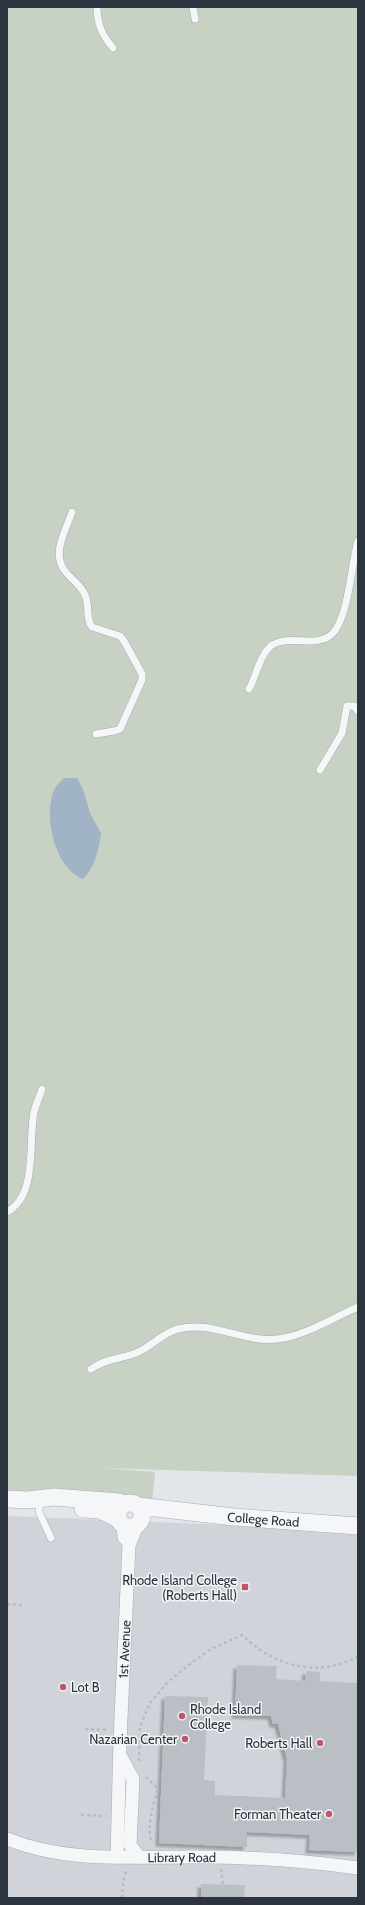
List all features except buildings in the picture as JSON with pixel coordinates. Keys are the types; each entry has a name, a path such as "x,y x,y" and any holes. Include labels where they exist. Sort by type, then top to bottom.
{"street":[{"name":"College Road","path":"7,1499 36,1501 54,1497 119,1502 131,1516 160,1507 170,1510 358,1526"},
{"name":"1st Avenue","path":"117,1857 120,1740 129,1543 124,1537 131,1516"},
{"name":"1st Avenue","path":"120,1755 133,1779 130,1845 139,1857"},
{"name":"Library Road","path":"7,1839 37,1850 65,1855 219,1858 320,1863 358,1868"}],"lane":[{"path":"97,7 97,20 100,28 104,37 113,48"},
{"path":"192,7 195,19"},
{"path":"72,512 59,549 60,562 63,570 85,594 89,623 92,628 120,636 124,640 142,674 140,688 120,728 114,731 96,734"},
{"path":"249,689 262,659 267,650 274,643 318,639 327,637 333,633 345,604 358,541"},
{"path":"320,770 342,733 347,706 354,706 358,710"},
{"path":"7,1212 20,1202 28,1182 34,1111 42,1089"},
{"path":"91,1369 99,1362 127,1356 142,1350 177,1329 211,1328 263,1340 277,1339 317,1326 358,1306"},
{"path":"36,1501 39,1512 52,1538"}],"path":[{"path":"7,1604 22,1605"},
{"path":"139,1764 140,1727 150,1703 167,1683 211,1649 242,1635 254,1647 266,1655 298,1666 313,1667 344,1664 358,1656"},
{"path":"144,1776 158,1789 152,1804 151,1819 151,1843 156,1844"},
{"path":"221,1869 222,1885"}],"shaded area":[{"name":"Rhode Island College","path":"7,1516 252,1526 358,1534 358,1898 7,1898"}],"green space":[{"path":"7,7 358,7 358,1476 101,1468 155,1472 152,1501 7,1492"}],"water":[{"path":"64,778 77,778 83,789 90,813 101,833 96,858 91,869 83,879 73,873 58,853 51,826 51,799 55,788"}],"place":[{"name":"Rhode Island College (Roberts Hall)","path":"245,1587"},
{"name":"Lot B","path":"63,1687"},
{"name":"Rhode Island College","path":"182,1716"},
{"name":"Nazarian Center","path":"185,1739"},
{"name":"Roberts Hall","path":"320,1743"},
{"name":"Forman Theater","path":"329,1814"}]}
